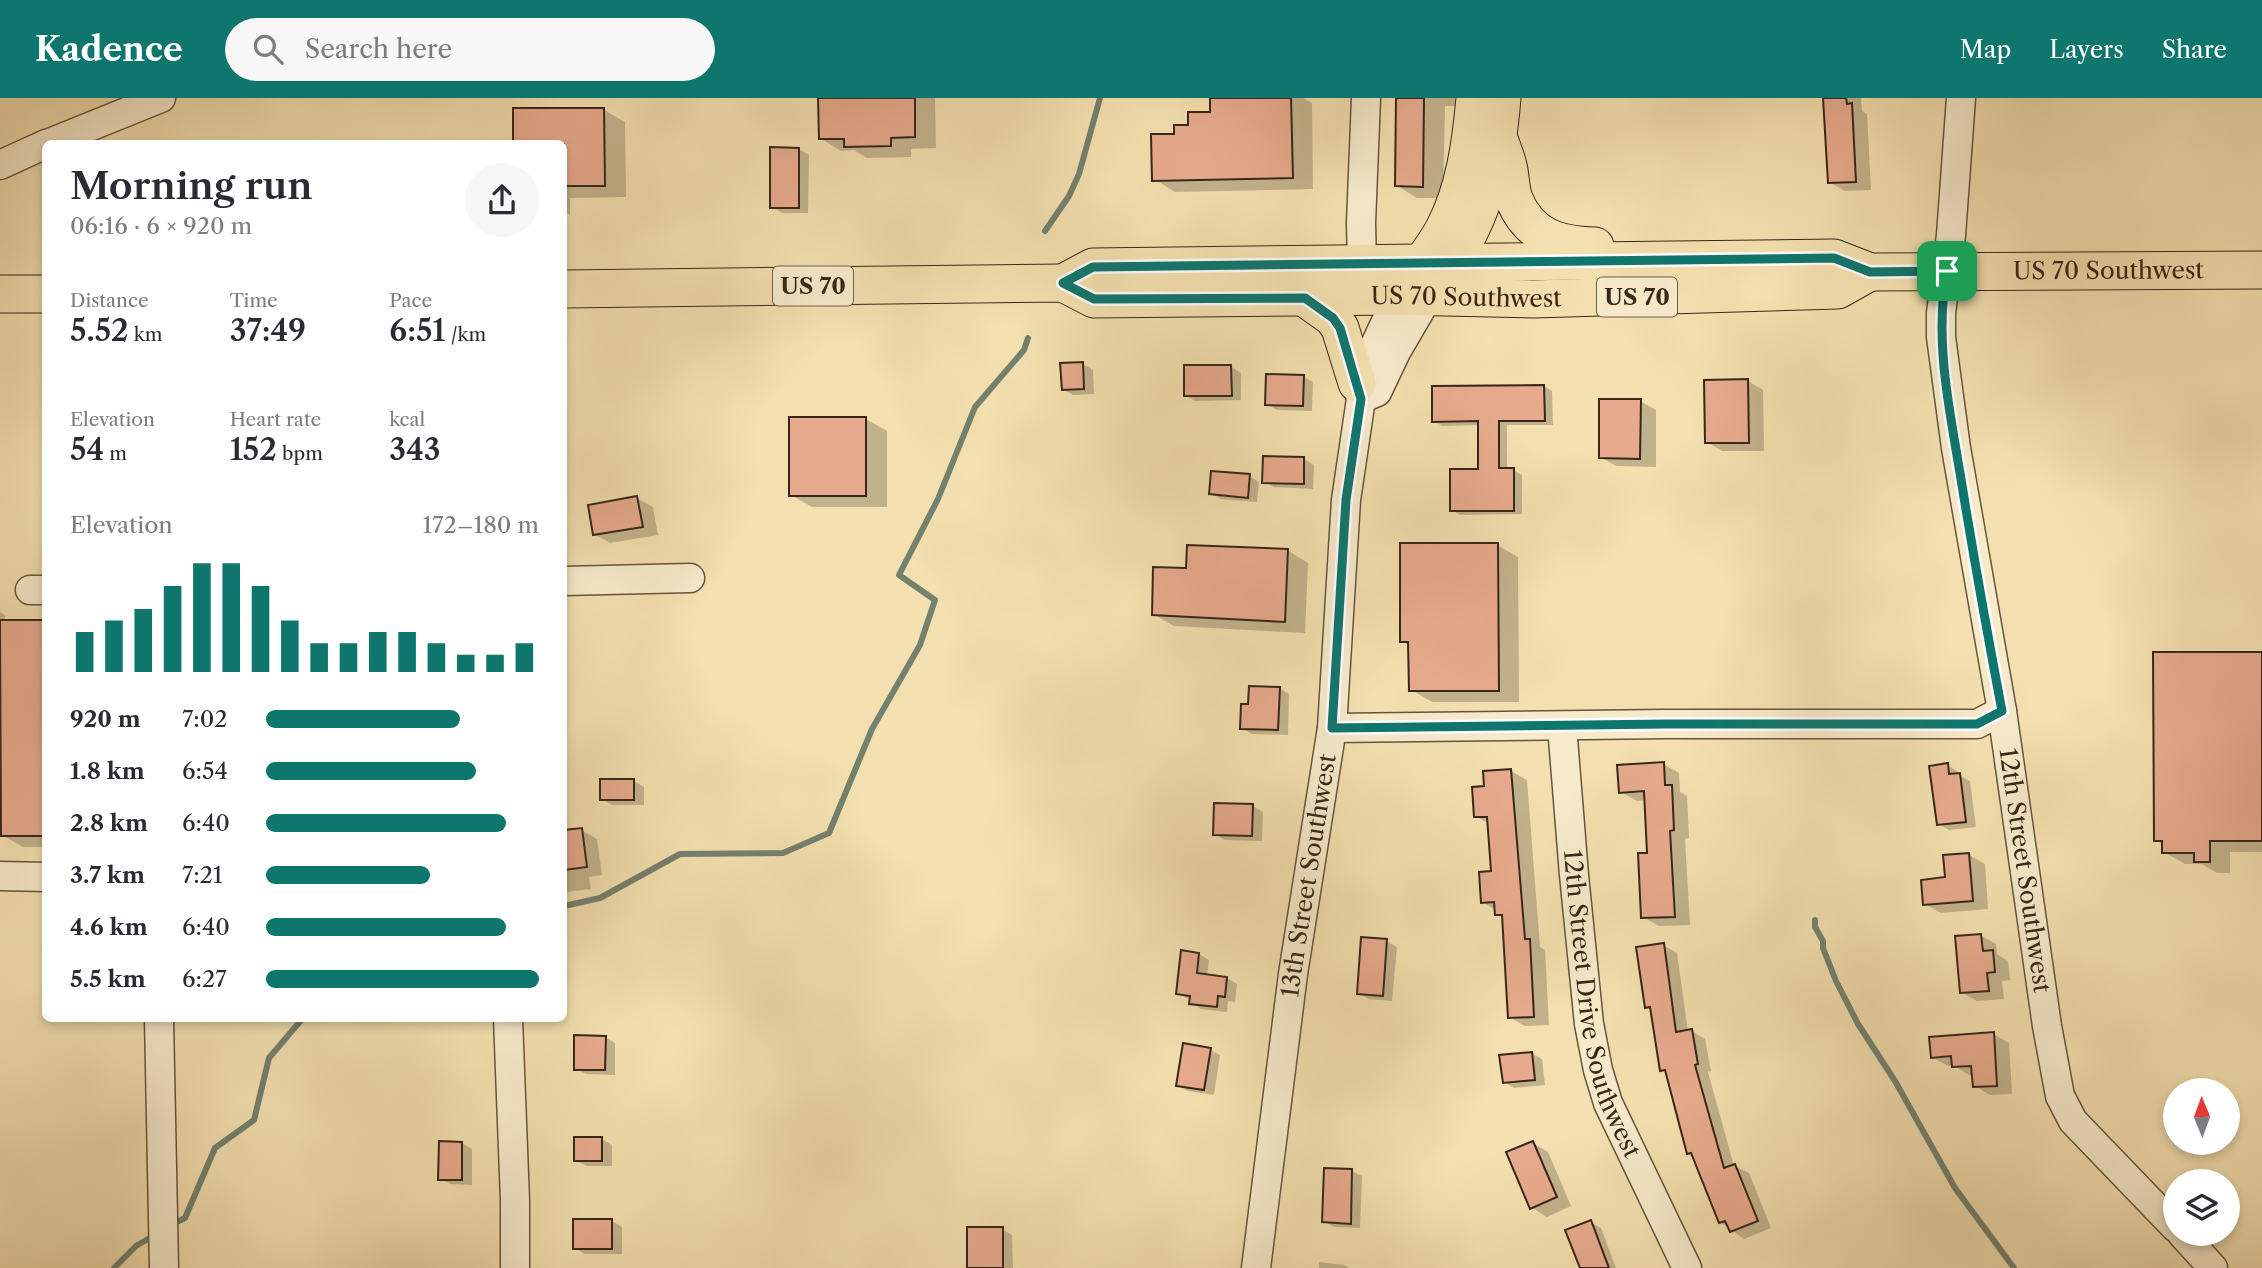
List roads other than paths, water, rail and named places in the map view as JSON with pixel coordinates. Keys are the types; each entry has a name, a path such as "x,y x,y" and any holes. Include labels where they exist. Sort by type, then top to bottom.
{"main road":[{"name":"13th Street Southwest","path":"1424,280 1458,195 1468,154 1475,98"},
{"name":"13th Street Southwest","path":"1424,280 1469,236 1480,212 1499,139 1502,98"},
{"path":"1499,139 1508,165 1514,199 1524,218 1537,232 1555,242 1581,246 1716,246 1747,259"},
{"name":"US 70 Southwest","path":"1063,283 1094,299 1305,298 1424,280 1747,259 1834,258 1870,272 2262,270"},
{"name":"US 70 Southwest","path":"567,289 1063,283 1093,267 1362,264 1424,280 1546,299 1838,290 1870,272"},
{"path":"0,294 42,294"},
{"path":"1305,298 1333,318 1340,328 1359,391"}],"street":[{"path":"56,140 161,98"},
{"path":"1362,264 1366,98"},
{"name":"12th Street Southwest","path":"1961,98 1941,313 1944,364 1976,569 2002,711 2045,1013 2060,1096 2073,1121 2163,1215"},
{"path":"0,165 42,146"},
{"name":"13th Street Southwest","path":"1256,1268 1293,974 1332,728 1346,500 1359,391 1424,280"},
{"path":"567,581 690,578"},
{"path":"1332,728 1678,723 1977,724 2002,711"},
{"name":"12th Street Drive Southwest","path":"1562,726 1589,1024 1598,1070 1608,1103 1687,1268"},
{"path":"0,876 42,877"},
{"path":"159,1022 164,1268"},
{"path":"508,1022 515,1268"},
{"path":"2193,1246 2213,1268"}],"waterway":[{"path":"1045,231 1069,196 1079,174 1100,98"},
{"path":"567,905 600,898 680,854 783,853 829,833 872,729 920,645 935,600 899,575 938,499 975,407 1024,350 1028,338"},
{"path":"1815,920 1815,927 1823,941 1823,948 1836,981 1858,1024 1895,1081 1955,1188 2014,1268"},
{"path":"179,1221 185,1218 215,1148 254,1120 269,1058 300,1022"},
{"path":"114,1268 136,1246 148,1239"}]}
